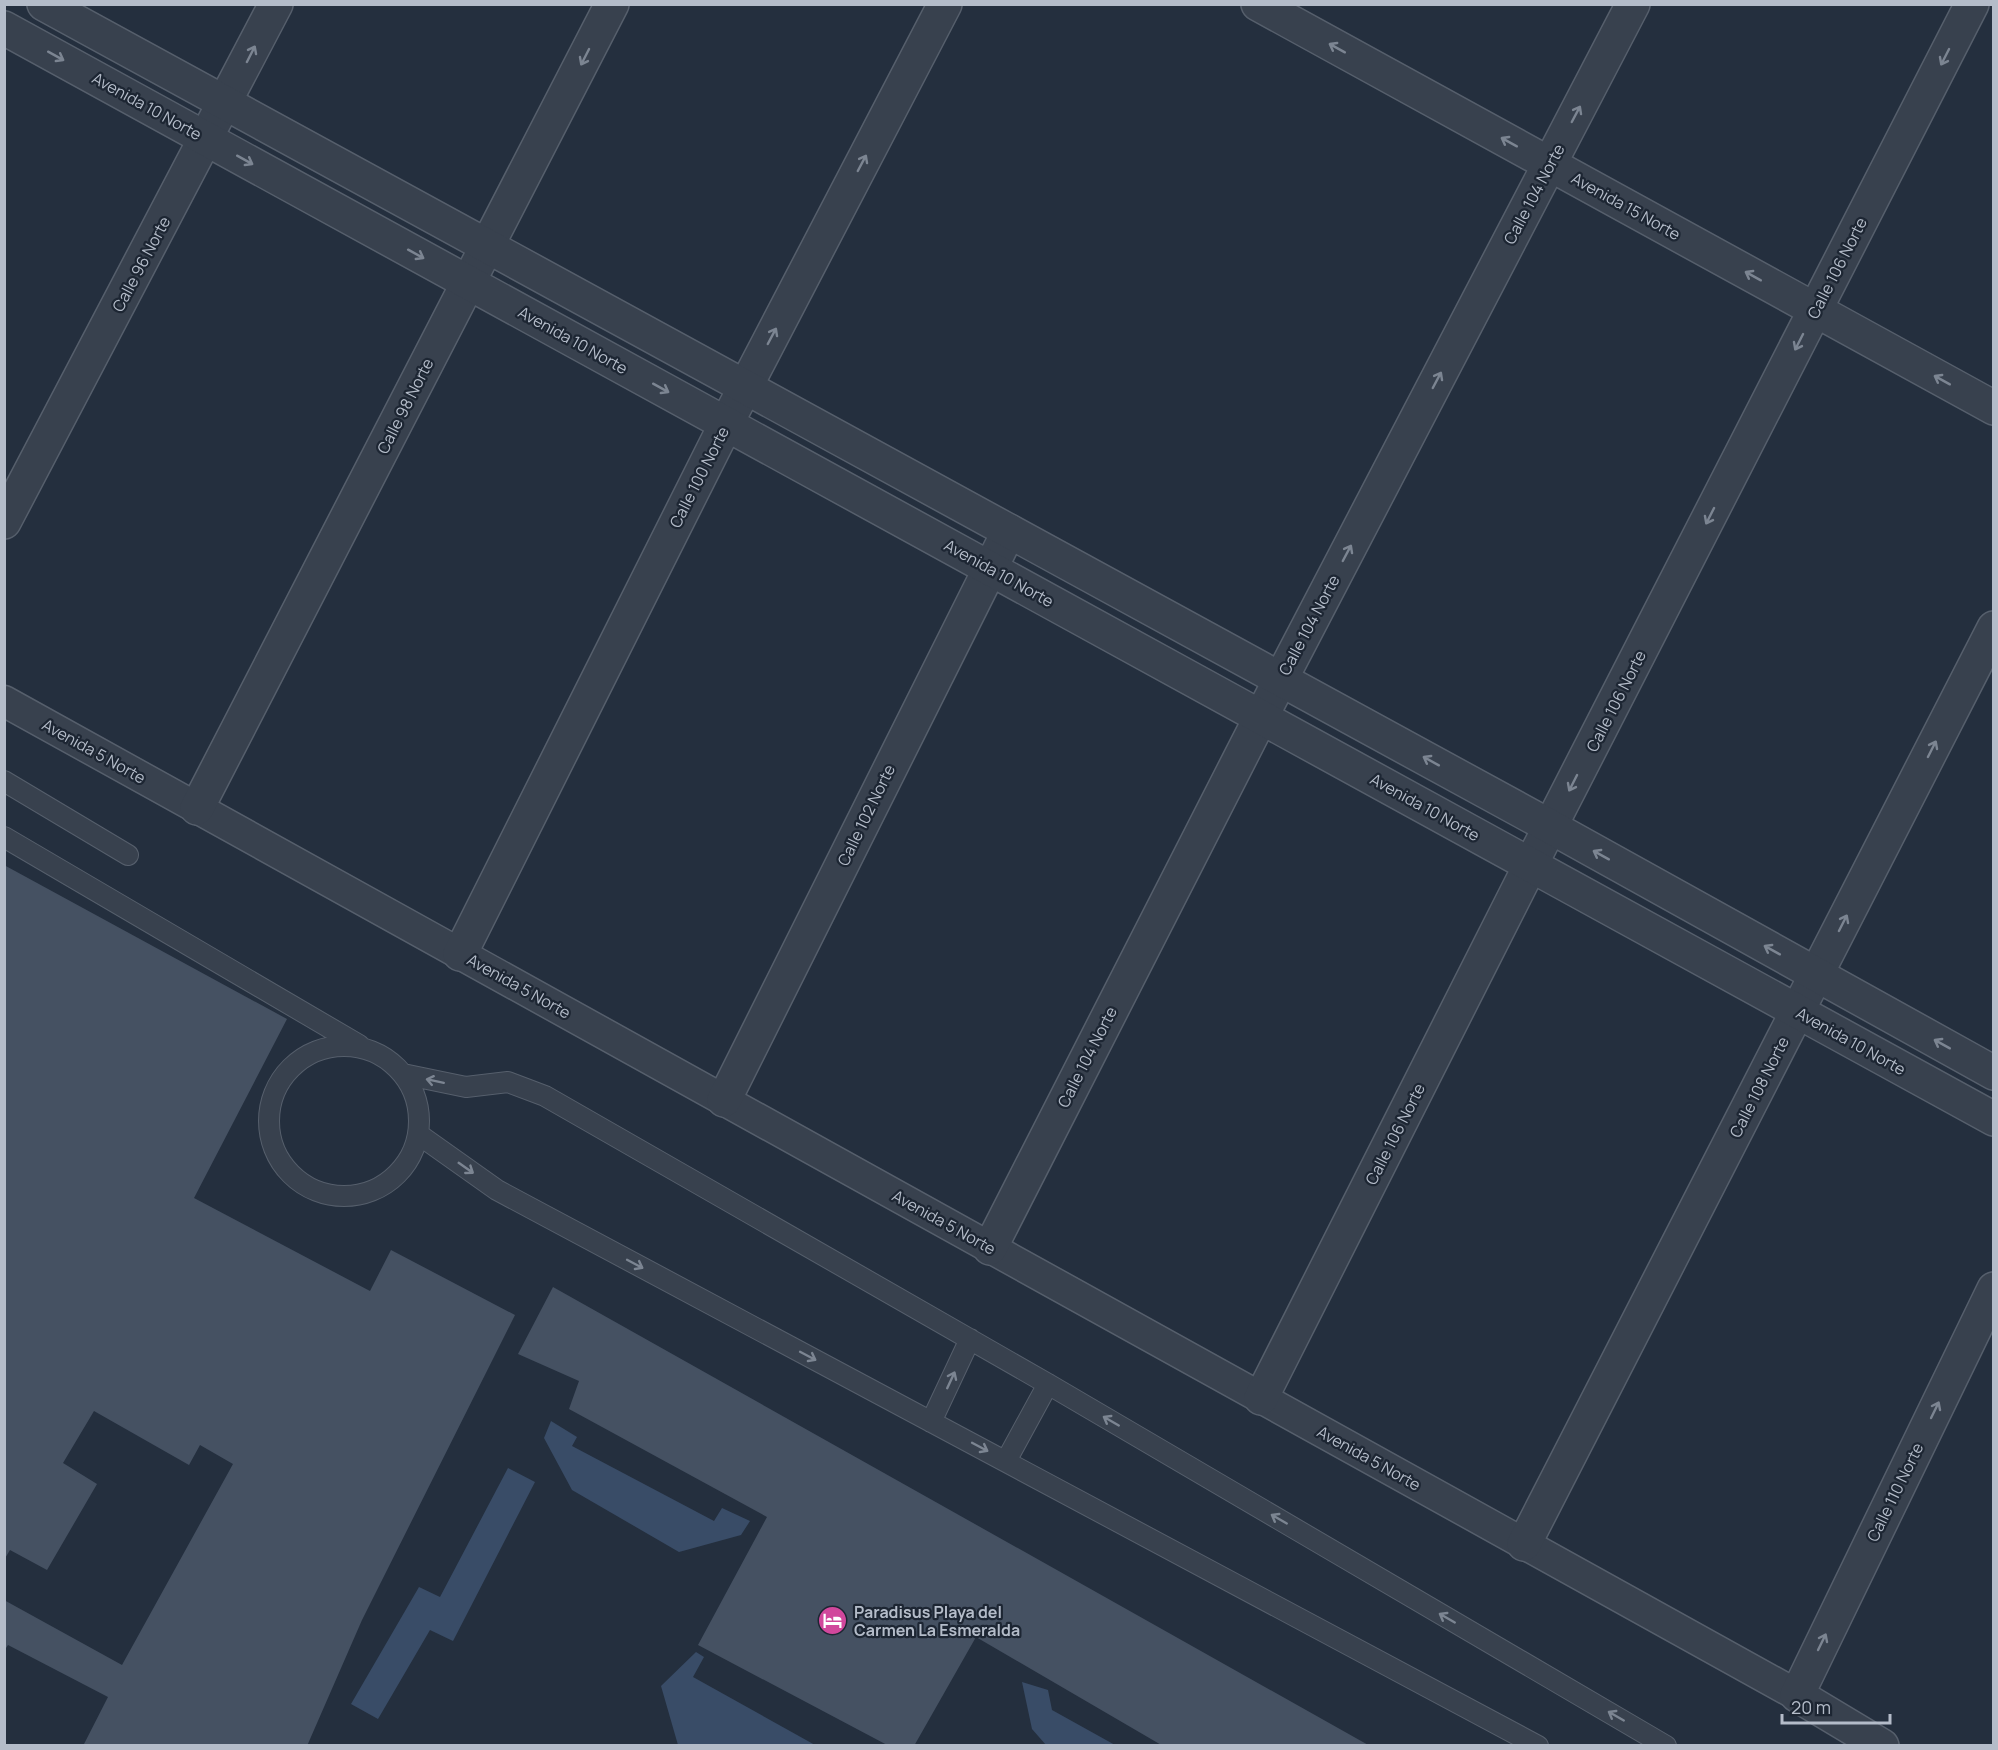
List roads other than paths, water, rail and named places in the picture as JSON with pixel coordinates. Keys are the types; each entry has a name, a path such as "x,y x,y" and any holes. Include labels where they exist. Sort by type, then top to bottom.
{"street":[{"path":"44,4 1551,827 1994,1073"},
{"name":"Calle 96 Norte","path":"4,522 276,4"},
{"name":"Calle 98 Norte","path":"197,808 612,4"},
{"name":"Calle 100 Norte","path":"460,954 726,424 945,4"},
{"name":"Calle 104 Norte","path":"990,1248 1261,717 1633,4"},
{"name":"Calle 106 Norte","path":"1261,1398 1531,864 1972,4"},
{"name":"Avenida 15 Norte","path":"1271,8 1994,408"},
{"name":"Avenida 10 Norte","path":"4,27 1994,1119"},
{"name":"Calle 102 Norte","path":"724,1100 1009,531"},
{"name":"Calle 108 Norte","path":"1524,1544 1994,628"},
{"name":"Avenida 5 Norte","path":"4,701 1797,1695 1882,1746"},
{"name":"Calle 110 Norte","path":"1797,1695 1994,1289"}],"lane":[{"path":"4,781 128,855"},
{"path":"4,837 362,1047 377,1053 403,1074 414,1092 419,1113 418,1134 412,1154 399,1172 383,1185 364,1194 343,1196 322,1193 303,1184 287,1170 275,1152 269,1132 269,1111 275,1090 284,1075 296,1062 311,1052 328,1046 362,1047"},
{"path":"403,1074 466,1087 508,1082 545,1096 1048,1384 1666,1746"},
{"path":"418,1134 497,1190 1538,1746"},
{"path":"931,1422 970,1339"},
{"path":"1006,1461 1048,1384"}],"water":[{"path":"551,1421 577,1437 572,1446 714,1521 722,1508 750,1521 741,1535 679,1552 572,1490 544,1438"},
{"path":"508,1468 535,1482 453,1641 430,1630 378,1719 351,1704 419,1587 440,1597"},
{"path":"696,1652 704,1657 693,1677 815,1745 678,1745 661,1686"},
{"path":"1022,1682 1048,1690 1052,1710 1115,1745 1046,1745 1032,1729"}],"place":[{"name":"Paradisus Playa del Carmen La Esmeralda","path":"833,1621"}]}
